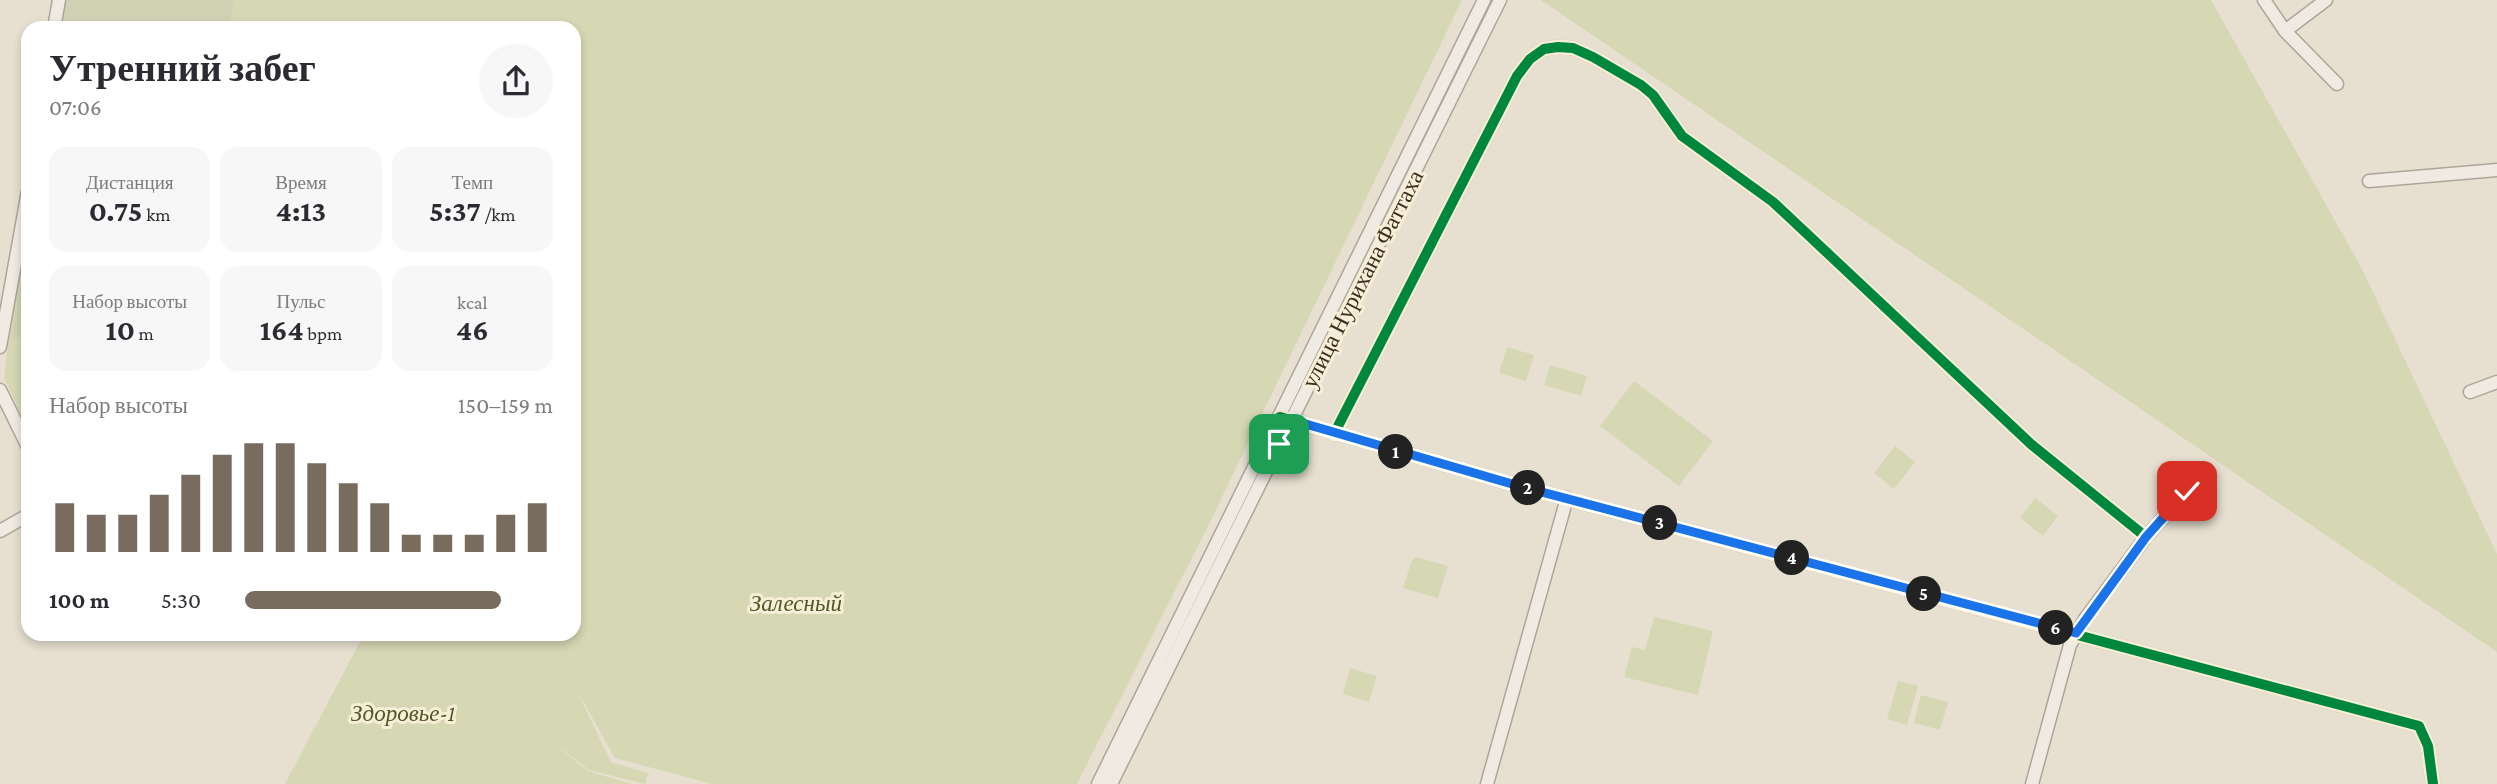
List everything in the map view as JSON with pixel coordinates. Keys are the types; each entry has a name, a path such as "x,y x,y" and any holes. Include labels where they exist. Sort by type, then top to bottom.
{"street":[{"path":"55,21 59,0"},
{"name":"улица Нурихана Фаттаха","path":"1111,784 1484,0"},
{"name":"улица Нурихана Фаттаха","path":"1098,784 1500,0"},
{"path":"2264,0 2285,31 2337,84"},
{"path":"2285,31 2326,0"},
{"path":"1334,434 1517,76 1530,58 1544,50 1573,48 1594,57 1653,95 1682,136 1773,202 2032,445 2146,537"},
{"path":"2369,181 2497,170"},
{"path":"0,347 21,230"},
{"path":"2470,391 2497,382"},
{"path":"0,390 21,433"},
{"path":"1286,419 1567,498 2418,726 2428,746 2433,784"},
{"path":"2032,784 2070,645 2076,633 2146,537 2187,491"},
{"path":"1487,784 1567,498"},
{"path":"0,531 21,519"}],"green space":[{"path":"51,0 1462,0 1211,520 1077,784 712,784 615,758 575,687 611,762 648,773 645,784 589,770 540,732 588,771 631,784 285,784 360,641 581,641 581,21 49,21"},
{"path":"60,0 234,0 230,21 57,21"},
{"path":"1541,0 2211,0 2361,267 2497,554 2497,652"},
{"path":"21,241 21,415 4,378"},
{"path":"21,274 21,337 12,338"},
{"path":"1507,347 1534,355 1526,381 1499,373"},
{"path":"1550,365 1587,376 1581,396 1544,385"},
{"path":"1634,381 1713,441 1679,486 1600,426"},
{"path":"1895,446 1915,462 1894,489 1874,473"},
{"path":"2035,498 2058,516 2043,536 2020,518"},
{"path":"1416,557 1448,566 1438,598 1403,588 1412,560"},
{"path":"1654,617 1713,631 1698,695 1624,677 1632,647 1645,650"},
{"path":"1350,668 1377,676 1369,702 1343,694"},
{"path":"1898,681 1918,686 1907,725 1887,719"},
{"path":"1921,695 1948,702 1940,730 1914,723"}],"cycle path":[{"path":"1334,434 1517,76 1530,59 1544,49 1573,48 1641,85 1653,95 1682,136 1773,202 2032,445 2146,537"},
{"path":"1280,417 1519,486 2419,726 2428,746 2433,784"}],"route":[{"path":"1279,444 1292,420 1519,486 2076,633 2146,537 2187,491"}],"park label":[{"name":"Залесный","path":"796,603"},
{"name":"Здоровье-1","path":"403,713"}]}
